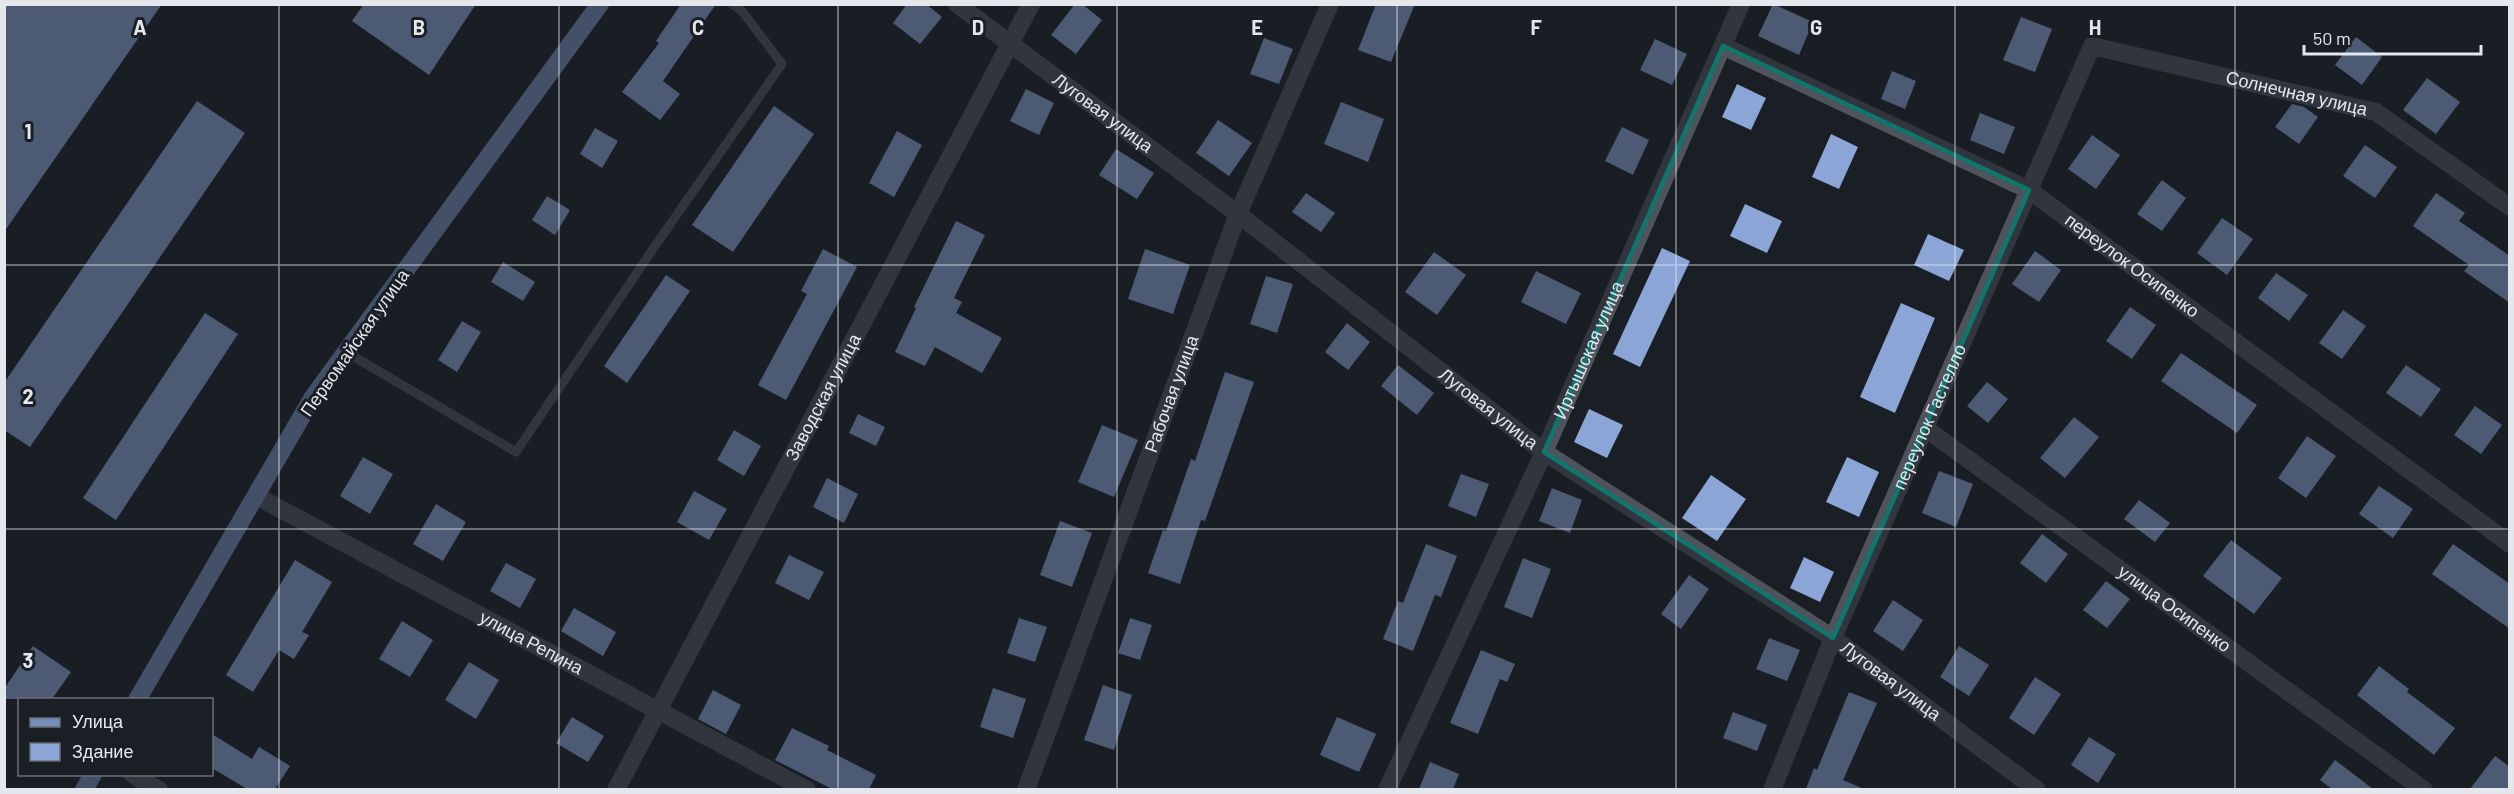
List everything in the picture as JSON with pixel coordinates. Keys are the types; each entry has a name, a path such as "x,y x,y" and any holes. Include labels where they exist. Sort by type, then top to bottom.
{"main road":[{"name":"Первомайская улица","path":"138,698 313,398 600,4"},
{"path":"84,789 92,776"}],"street":[{"name":"Луговая улица","path":"957,4 1238,214 1544,452 1833,638 2037,789"},
{"name":"Заводская улица","path":"616,789 1031,4"},
{"name":"Рабочая улица","path":"1026,789 1238,214 1330,4"},
{"name":"Иртышская улица","path":"1387,789 1544,452 1741,4"},
{"name":"переулок Осипенко","path":"1723,46 2029,190 2510,544"},
{"name":"переулок Гастелло","path":"1772,789 1833,638 2092,46"},
{"name":"Солнечная улица","path":"2092,46 2376,112 2510,207"},
{"name":"улица Осипенко","path":"1924,428 2424,789"},
{"name":"улица Репина","path":"255,496 807,789"},
{"path":"136,776 159,789"}],"lane":[{"path":"346,352 516,452 655,246 782,64 742,11 732,4"}],"highlighted area":[{"path":"1723,46 2029,190 1833,638 1544,452"}],"building":[{"path":"4,4 162,4 4,232"},
{"path":"364,4 476,4 429,75 352,21"},
{"path":"681,4 716,4 663,81 680,94 660,120 622,92 659,43 656,41"},
{"path":"907,4 926,4 942,17 920,44 893,23"},
{"path":"1075,4 1082,4 1102,20 1076,54 1051,35"},
{"path":"1376,4 1415,4 1391,62 1358,50"},
{"path":"1773,4 1813,22 1799,55 1758,36"},
{"path":"2021,17 2052,29 2035,72 2003,60"},
{"path":"2356,37 2382,57 2362,85 2335,65"},
{"path":"1264,38 1293,49 1279,84 1250,74"},
{"path":"1655,39 1687,54 1672,85 1640,70"},
{"path":"1892,71 1916,81 1905,109 1881,99"},
{"path":"2427,78 2460,102 2436,134 2403,110"},
{"path":"1737,84 1766,98 1751,130 1722,117"},
{"path":"1026,89 1054,103 1039,135 1010,121"},
{"path":"197,101 245,133 30,447 4,430 4,383"},
{"path":"1341,102 1384,119 1368,162 1324,144"},
{"path":"2292,104 2304,107 2318,117 2299,144 2275,127"},
{"path":"774,106 814,134 733,252 692,225"},
{"path":"1980,113 2015,127 2004,154 1970,140"},
{"path":"1218,120 1252,143 1229,176 1196,153"},
{"path":"1622,127 1649,140 1633,175 1605,161"},
{"path":"595,128 618,141 602,168 580,154"},
{"path":"897,131 922,145 894,197 869,183"},
{"path":"1831,134 1858,147 1839,189 1812,177"},
{"path":"2092,135 2120,155 2096,189 2068,169"},
{"path":"2365,145 2397,167 2375,198 2343,176"},
{"path":"1116,149 1154,173 1137,199 1099,175"},
{"path":"2162,180 2186,198 2162,231 2137,214"},
{"path":"1306,193 1335,213 1321,232 1292,212"},
{"path":"2436,193 2465,213 2459,221 2510,256 2510,303 2464,271 2469,265 2413,226"},
{"path":"547,196 570,210 555,235 532,220"},
{"path":"1745,204 1782,221 1767,253 1730,236"},
{"path":"2222,218 2253,239 2227,275 2197,253"},
{"path":"956,221 985,235 954,298 962,302 956,313 1002,338 982,373 935,347 925,366 895,352"},
{"path":"1928,234 1964,250 1949,281 1914,265"},
{"path":"1662,248 1690,261 1640,367 1613,354"},
{"path":"823,249 857,267 786,400 758,385 807,294 801,291"},
{"path":"1145,249 1190,265 1173,314 1128,299"},
{"path":"2035,251 2061,270 2039,302 2012,284"},
{"path":"1434,252 1466,275 1437,315 1405,292"},
{"path":"503,262 535,282 523,301 491,282"},
{"path":"1536,271 1581,293 1566,324 1521,302"},
{"path":"2276,273 2308,295 2289,321 2258,298"},
{"path":"666,275 690,291 627,383 604,366"},
{"path":"1266,276 1293,284 1277,333 1250,324"},
{"path":"1901,303 1935,318 1895,413 1860,397"},
{"path":"2130,307 2156,325 2132,359 2106,341"},
{"path":"2343,310 2366,326 2342,359 2319,343"},
{"path":"205,313 238,334 116,520 83,498"},
{"path":"462,321 481,332 457,372 438,360"},
{"path":"1347,323 1370,342 1348,370 1325,352"},
{"path":"2181,353 2257,405 2237,433 2161,381"},
{"path":"1398,365 1434,393 1417,415 1381,386"},
{"path":"2406,365 2441,389 2421,417 2386,393"},
{"path":"1225,372 1254,382 1205,521 1201,520 1180,584 1148,573 1163,530 1166,531 1191,459 1195,461"},
{"path":"1987,382 2008,399 1988,423 1967,406"},
{"path":"2475,406 2502,425 2481,454 2454,435"},
{"path":"1589,409 1623,425 1607,458 1574,442"},
{"path":"858,414 885,427 876,446 849,433"},
{"path":"2074,417 2099,437 2065,478 2040,458"},
{"path":"1102,425 1138,440 1114,497 1078,482"},
{"path":"734,430 761,446 744,476 717,460"},
{"path":"2307,436 2336,456 2306,498 2278,478"},
{"path":"363,457 393,474 370,514 340,496"},
{"path":"1847,457 1879,472 1859,517 1826,502"},
{"path":"1939,471 1973,484 1956,527 1922,513"},
{"path":"1461,474 1489,484 1476,517 1448,506"},
{"path":"1711,475 1746,499 1717,541 1682,518"},
{"path":"827,478 858,494 844,523 813,507"},
{"path":"2379,486 2413,509 2393,538 2359,514"},
{"path":"1552,488 1582,500 1570,533 1539,521"},
{"path":"694,491 727,509 709,540 677,522"},
{"path":"2139,500 2170,523 2155,542 2124,519"},
{"path":"436,504 466,522 443,561 413,544"},
{"path":"1060,521 1092,533 1072,587 1040,575"},
{"path":"2042,534 2068,554 2046,583 2020,563"},
{"path":"2231,540 2282,578 2254,614 2203,576"},
{"path":"1426,544 1457,556 1441,597 1435,595 1413,651 1383,639 1398,601 1403,603"},
{"path":"2453,544 2510,584 2510,629 2432,574"},
{"path":"789,555 824,572 809,600 775,583"},
{"path":"1804,557 1834,572 1820,602 1790,588"},
{"path":"1523,558 1551,569 1532,618 1504,607"},
{"path":"295,560 332,582 302,632 309,635 294,659 279,650 253,692 226,675"},
{"path":"506,563 536,579 520,608 490,591"},
{"path":"1689,575 1709,589 1681,629 1661,614"},
{"path":"2106,581 2130,599 2107,628 2083,610"},
{"path":"1893,600 1923,620 1903,651 1873,631"},
{"path":"574,608 616,632 603,656 561,631"},
{"path":"1019,618 1047,627 1035,662 1007,653"},
{"path":"1130,618 1152,625 1140,660 1118,653"},
{"path":"402,621 433,640 410,677 379,659"},
{"path":"1769,638 1800,650 1787,681 1756,669"},
{"path":"33,646 71,672 53,698 4,699 4,689"},
{"path":"1959,646 1989,665 1969,696 1940,677"},
{"path":"1481,650 1515,664 1507,682 1500,679 1478,734 1450,723"},
{"path":"469,662 499,680 476,719 445,700"},
{"path":"2379,666 2409,689 2407,692 2455,728 2434,755 2357,695"},
{"path":"2035,677 2061,694 2034,735 2009,718"},
{"path":"1103,685 1132,695 1114,750 1084,740"},
{"path":"993,688 1026,699 1013,738 980,727"},
{"path":"713,690 741,705 726,734 698,719"},
{"path":"1849,692 1877,703 1843,780 1864,789 1806,789 1814,768 1817,770"},
{"path":"1733,712 1767,725 1757,751 1723,738"},
{"path":"572,717 604,736 588,762 556,743"},
{"path":"1337,717 1376,734 1359,772 1320,755"},
{"path":"792,728 829,746 827,750 876,775 869,789 832,789 775,760"},
{"path":"213,735 252,759 259,747 290,766 275,789 247,789 213,769"},
{"path":"2089,737 2116,754 2098,783 2071,765"},
{"path":"2495,756 2510,767 2510,789 2470,789"},
{"path":"2335,760 2373,789 2332,789 2320,780"},
{"path":"1430,762 1459,774 1453,789 1419,789"}]}
